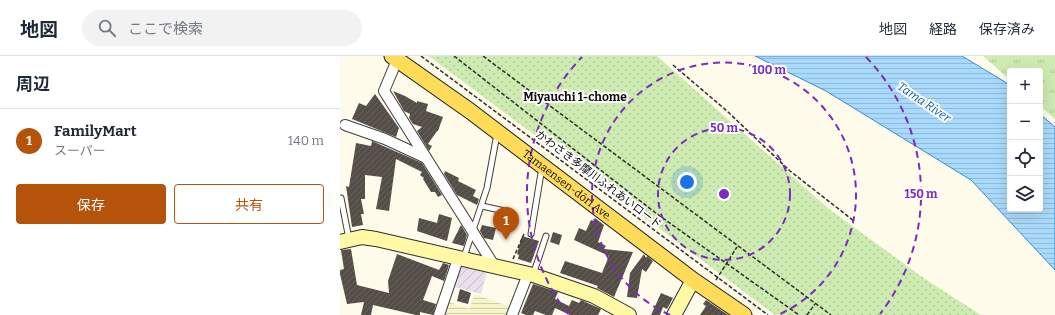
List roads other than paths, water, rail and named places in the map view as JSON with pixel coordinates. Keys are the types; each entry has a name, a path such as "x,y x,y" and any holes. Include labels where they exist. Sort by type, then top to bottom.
{"main road":[{"name":"Tamaensen-dōri Ave.","path":"394,58 497,132 692,280 744,315"}],"street":[{"path":"394,58 384,91 495,267"},
{"path":"342,124 385,139 427,158"},
{"path":"344,240 362,237 376,239 530,275 590,294 629,315"},
{"path":"439,315 461,260"},
{"path":"512,315 530,275"},
{"path":"674,315 692,280"}],"lane":[{"path":"461,260 482,206 489,180 497,132"},
{"path":"531,234 542,166"},
{"path":"341,198 344,240"},
{"path":"482,206 509,212"},
{"path":"530,275 546,236"}],"water":[{"name":"Tama River","path":"755,56 962,56 1005,82 1007,84 1007,212 1043,212 1043,117 1055,127 1055,270 971,180 826,91"}],"place":[{"name":"FamilyMart","path":"506,240"}],"district":[{"name":"Miyauchi 1-chome","path":"575,97"}]}
